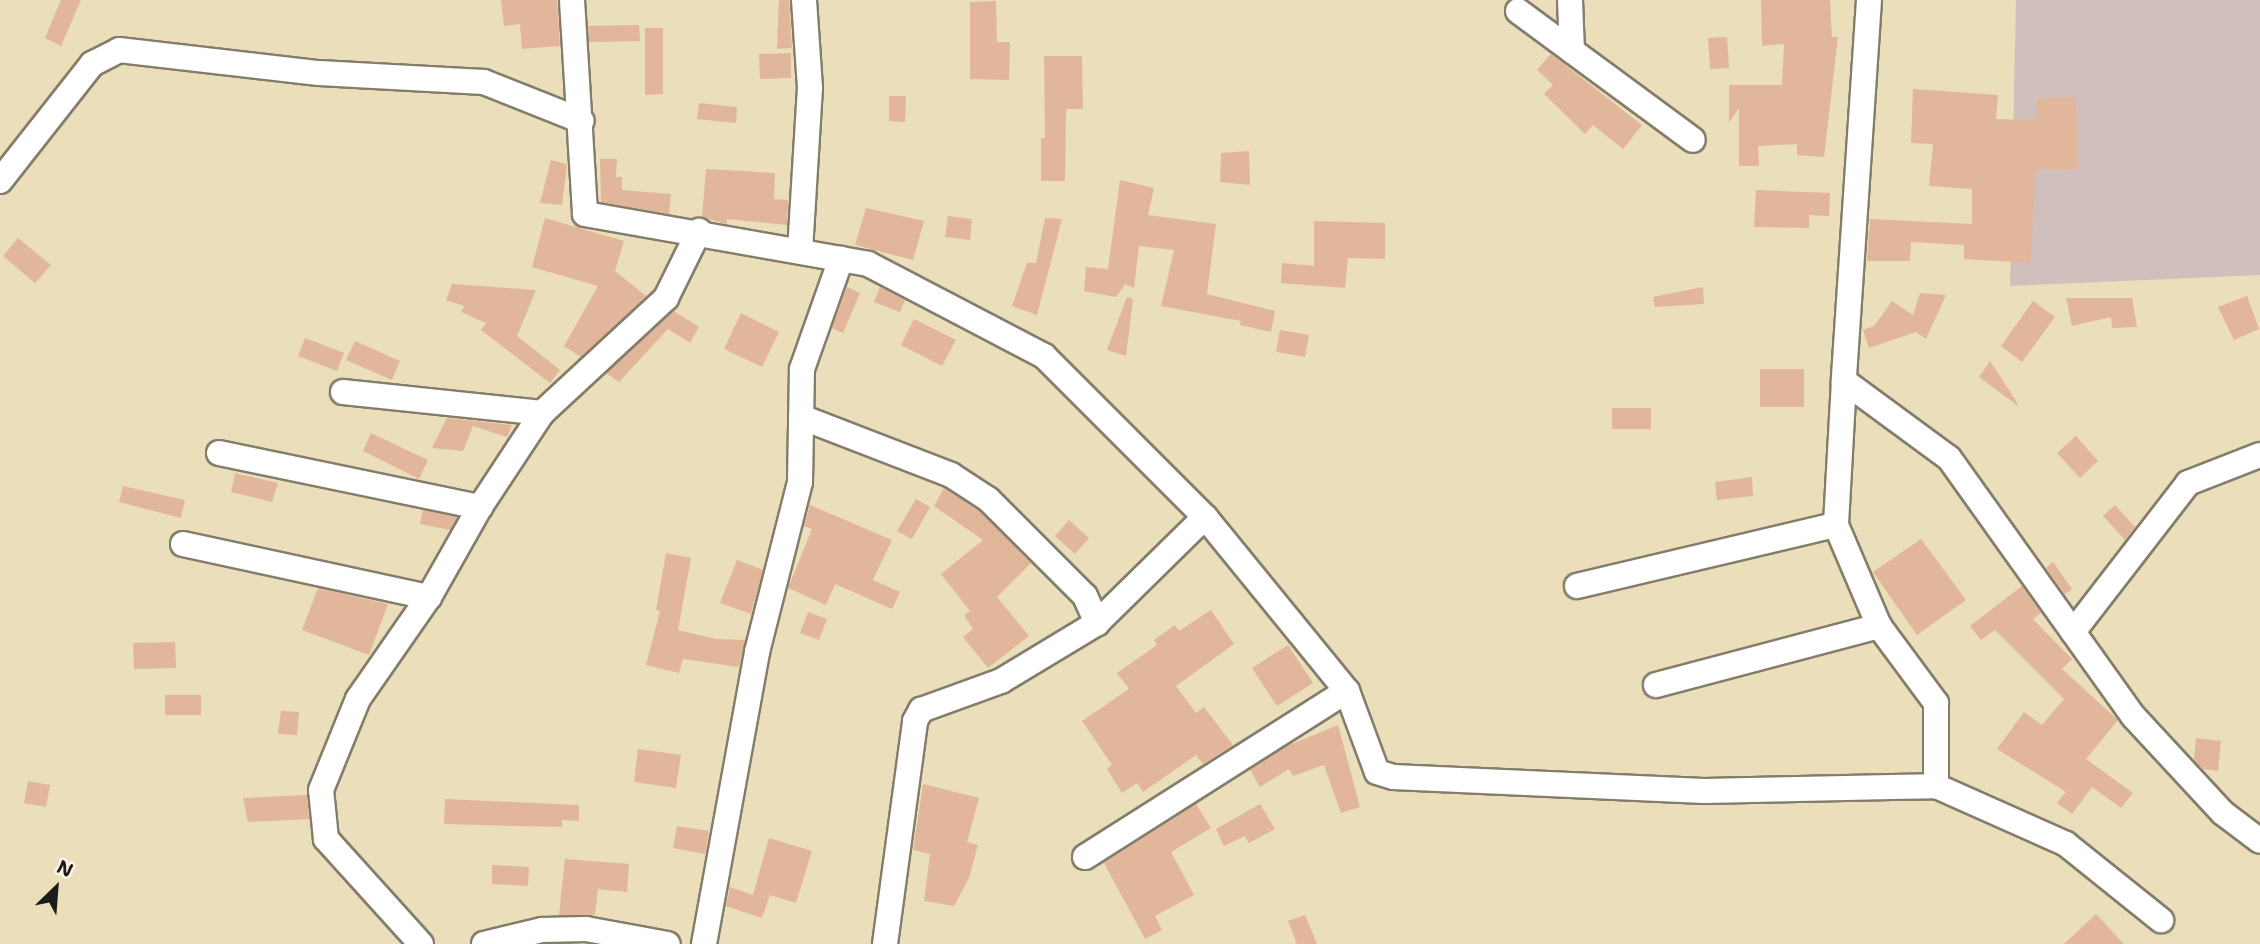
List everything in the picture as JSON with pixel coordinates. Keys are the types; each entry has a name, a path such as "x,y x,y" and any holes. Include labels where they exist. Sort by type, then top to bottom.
{"street":[{"path":"572,0 582,121 585,214 699,231 868,264 1044,356 1205,517 1347,691 1369,758 1377,772 1393,777 1704,791 1936,786 2066,844 2161,920"},
{"path":"800,251 810,88 804,0"},
{"path":"1570,0 1572,51"},
{"path":"1869,0 1836,525 1879,626 1936,703 1936,786"},
{"path":"1518,11 1693,140"},
{"path":"0,181 92,64 119,50 318,73 484,82 582,121"},
{"path":"421,944 326,839 321,790 358,699 429,597 480,507 542,412 666,298 699,231"},
{"path":"704,944 757,652 800,482 802,369 841,259"},
{"path":"1844,381 1949,458 2134,717 2223,813 2260,841"},
{"path":"343,392 542,412"},
{"path":"801,417 951,475 988,499 1085,596 1097,623"},
{"path":"219,453 480,507"},
{"path":"2073,632 2188,482 2260,455"},
{"path":"885,944 915,720 921,710 1001,681 1097,623 1205,517"},
{"path":"1577,586 1836,525"},
{"path":"183,544 429,597"},
{"path":"1656,685 1879,626"},
{"path":"1085,857 1347,691"},
{"path":"484,944 542,930 586,929 668,944"}],"shaded area":[{"path":"2016,0 2260,0 2260,275 2010,286"}],"building":[{"path":"61,0 81,0 61,46 45,38"},
{"path":"501,0 557,0 560,46 522,49 520,24 504,26"},
{"path":"779,0 789,0 792,48 777,49"},
{"path":"1761,0 1830,0 1832,37 1838,37 1824,157 1797,155 1797,144 1758,146 1759,166 1739,166 1739,108 1729,123 1729,85 1782,85 1784,44 1762,46"},
{"path":"996,1 997,42 1010,42 1009,80 970,79 970,2"},
{"path":"639,25 640,41 589,42 588,26"},
{"path":"645,28 663,28 663,94 645,95"},
{"path":"1727,37 1729,68 1710,69 1708,38"},
{"path":"791,53 791,78 760,79 759,54"},
{"path":"1551,54 1642,125 1623,149 1593,125 1585,134 1544,94 1553,85 1537,70"},
{"path":"1044,56 1082,56 1083,109 1066,109 1065,181 1041,181 1041,138 1045,138"},
{"path":"1913,89 1998,95 1996,119 2038,120 2037,98 2076,97 2078,170 2035,169 2031,263 1964,259 1964,245 1911,242 1910,261 1867,261 1870,219 1972,224 1972,189 1929,186 1933,144 1911,143"},
{"path":"889,96 906,96 905,122 889,121"},
{"path":"699,103 737,107 736,123 697,119"},
{"path":"1249,151 1250,185 1220,182 1221,153"},
{"path":"600,159 617,159 616,177 622,177 622,190 671,194 669,214 601,202"},
{"path":"551,160 567,164 562,205 540,203"},
{"path":"706,169 775,173 774,199 788,200 787,225 727,219 727,224 702,217"},
{"path":"1120,180 1154,188 1148,215 1216,224 1207,294 1275,311 1271,332 1240,325 1241,321 1161,306 1174,250 1139,246 1134,288 1125,284 1116,297 1084,291 1086,267 1108,269"},
{"path":"1756,190 1830,193 1829,216 1809,215 1809,228 1754,227"},
{"path":"866,208 924,221 913,260 855,245"},
{"path":"948,216 972,219 970,240 945,237"},
{"path":"545,218 624,241 615,271 646,296 581,357 564,346 598,286 532,267"},
{"path":"1045,218 1062,219 1037,315 1012,306 1027,263 1036,263"},
{"path":"1314,221 1385,223 1385,259 1348,258 1345,288 1281,283 1282,263 1314,266"},
{"path":"18,238 51,265 35,283 3,256"},
{"path":"452,284 536,290 517,336 560,370 550,383 481,330 486,323 461,312 464,306 446,300"},
{"path":"847,287 860,293 843,333 832,328"},
{"path":"880,287 905,300 900,312 874,302"},
{"path":"1703,287 1704,304 1655,307 1653,297"},
{"path":"1920,293 1946,295 1926,339 1916,332 1869,348 1863,330 1874,326 1892,301 1913,315"},
{"path":"2247,296 2259,329 2234,340 2218,307"},
{"path":"1127,297 1133,299 1126,356 1107,350"},
{"path":"2066,298 2132,298 2137,327 2112,328 2111,317 2072,326"},
{"path":"2033,301 2055,317 2022,362 2001,346"},
{"path":"674,311 699,327 690,343 668,329 619,382 606,373"},
{"path":"741,313 779,332 762,367 724,349"},
{"path":"914,319 956,340 942,366 901,345"},
{"path":"1280,330 1309,335 1305,357 1276,352"},
{"path":"305,338 344,353 337,371 298,356"},
{"path":"355,341 400,361 392,380 346,360"},
{"path":"1990,361 2018,404 2017,405 1979,377"},
{"path":"1760,369 1804,369 1804,407 1760,407"},
{"path":"1612,408 1651,408 1651,429 1612,429"},
{"path":"447,418 512,425 507,437 473,426 463,451 432,448"},
{"path":"371,433 428,460 419,479 363,451"},
{"path":"2076,436 2098,461 2080,478 2057,453"},
{"path":"235,473 278,483 272,502 231,492"},
{"path":"1752,477 1753,496 1717,500 1715,482"},
{"path":"123,486 185,500 181,518 119,502"},
{"path":"944,488 979,511 1031,563 997,597 1029,636 988,668 963,637 973,629 964,615 970,611 941,574 983,540 934,506"},
{"path":"916,499 930,507 912,539 897,531"},
{"path":"810,505 892,540 873,580 900,592 892,609 835,584 826,605 788,588 812,529 804,526"},
{"path":"2115,505 2135,527 2125,540 2103,516"},
{"path":"423,510 457,517 450,530 420,524"},
{"path":"1069,520 1089,538 1075,554 1055,536"},
{"path":"1921,539 1966,600 1917,635 1873,572"},
{"path":"666,553 691,558 678,630 716,639 745,640 739,667 683,659 679,673 646,665 660,611 656,610"},
{"path":"737,560 763,570 751,614 720,603"},
{"path":"2053,562 2072,589 2065,594 2046,568"},
{"path":"2022,586 2041,613 2033,619 2072,659 2062,669 2118,720 2086,759 2133,793 2121,808 2092,787 2072,814 2057,803 2066,792 1997,749 2024,712 2042,725 2064,699 1995,630 1981,640 1970,626"},
{"path":"318,588 388,604 369,655 302,630"},
{"path":"1211,610 1234,644 1176,686 1196,713 1204,707 1233,745 1203,764 1196,755 1143,792 1137,783 1122,793 1107,769 1112,765 1082,721 1129,689 1117,673 1157,645 1154,640 1175,625 1179,631"},
{"path":"808,612 827,619 819,640 800,633"},
{"path":"175,642 176,668 134,669 133,643"},
{"path":"1288,645 1313,683 1277,706 1252,668"},
{"path":"165,695 201,695 201,715 165,715"},
{"path":"281,711 299,712 297,735 278,734"},
{"path":"1338,725 1360,807 1341,813 1324,765 1293,776 1289,769 1260,787 1250,770 1287,746"},
{"path":"2196,738 2221,741 2218,771 2203,769 2194,760"},
{"path":"638,749 681,755 676,788 634,782"},
{"path":"28,781 50,785 46,807 24,803"},
{"path":"923,784 979,798 967,842 978,845 969,878 954,906 924,901 930,854 913,850"},
{"path":"307,795 309,819 248,822 243,798"},
{"path":"445,799 579,805 579,821 562,820 562,827 444,824"},
{"path":"1196,804 1211,828 1171,852 1194,895 1155,916 1162,930 1145,939 1104,863"},
{"path":"1260,804 1275,829 1249,843 1245,836 1224,846 1216,829"},
{"path":"677,826 709,831 705,854 673,848"},
{"path":"769,838 812,851 796,903 770,895 762,918 726,906 730,887 753,895"},
{"path":"565,859 629,864 627,892 598,889 595,915 559,915"},
{"path":"492,865 529,867 528,886 492,884"},
{"path":"2096,914 2124,944 2064,944"},
{"path":"1305,915 1317,944 1297,944 1288,921"}]}
